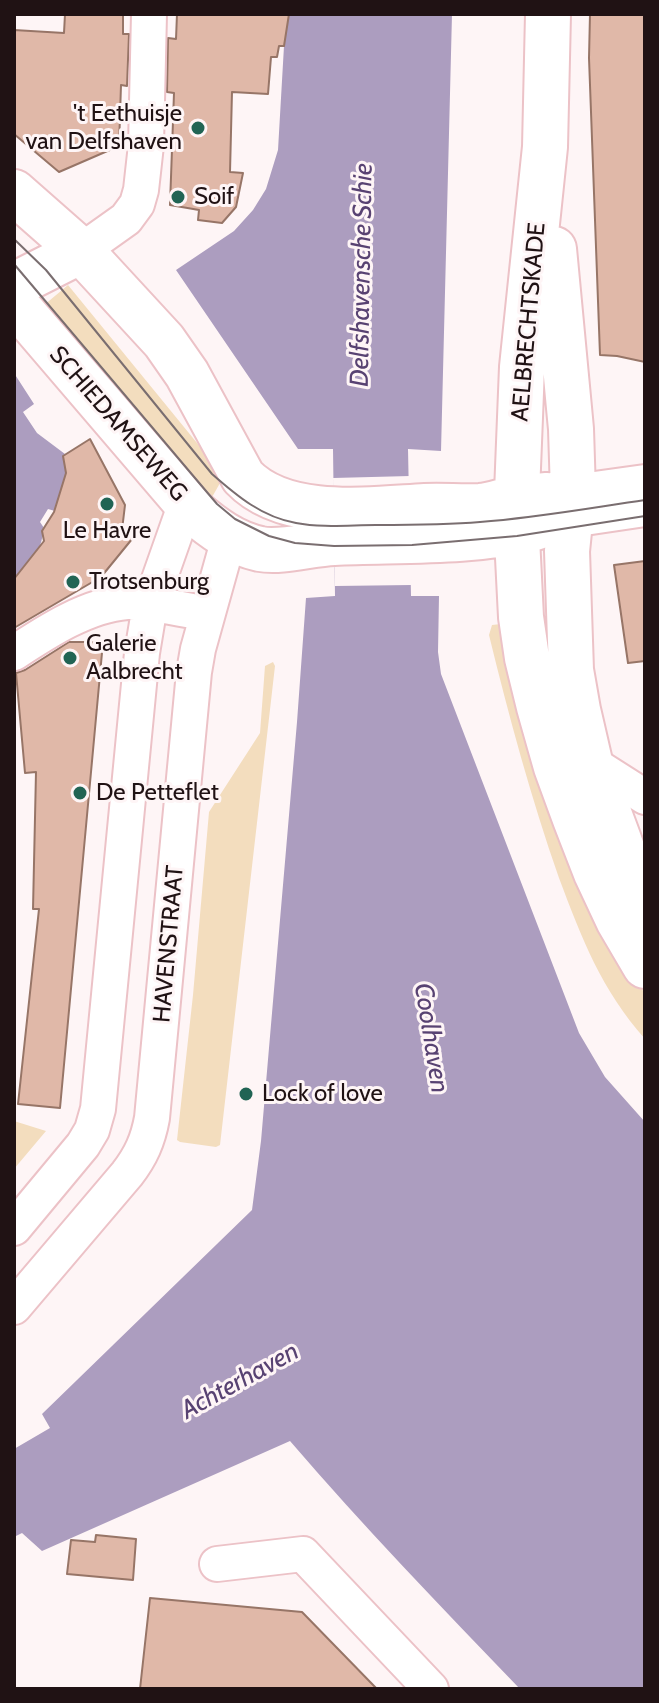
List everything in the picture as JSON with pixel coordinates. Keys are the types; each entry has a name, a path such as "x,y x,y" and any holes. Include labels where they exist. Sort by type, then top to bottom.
{"street":[{"path":"14,285 81,251 126,219 137,204 146,145 149,14"},
{"name":"AELBRECHTSKADE","path":"548,14 545,147 522,367 517,515 521,617 527,658 556,767 596,873 618,920 645,966"},
{"name":"AELBRECHTSKADE","path":"545,147 571,429 572,506 567,564 571,670 590,762 645,910"},
{"name":"SCHIEDAMSEWEG","path":"14,192 81,251 164,341 187,374 243,477 259,491 334,526"},
{"name":"SCHIEDAMSEWEG","path":"14,302 186,503 229,538 268,550 334,526 411,524 482,506 517,515 572,506"},
{"path":"229,538 243,501 243,477"},
{"path":"572,506 645,482"},
{"path":"14,1228 83,1145 92,1130 98,1109 142,653 150,605 186,503"},
{"path":"572,506 645,509"},
{"name":"HAVENSTRAAT","path":"14,1307 127,1174 147,1140 154,1102 194,672 229,538"},
{"path":"14,653 64,623 100,608 127,602 207,614"},
{"path":"590,762 645,797"},
{"path":"217,1564 303,1554 431,1689"}],"shaded area":[{"path":"68,285 224,476 207,506 43,306"},
{"path":"501,624 620,953 645,994 645,1039 605,982 585,943 559,878 521,757 489,635 492,625"},
{"path":"273,662 275,666 220,1145 180,1142 177,1140 209,812 260,733 265,666"},
{"path":"14,1121 46,1131 14,1169"}],"water":[{"path":"289,14 452,14 441,451 408,449 411,596 439,596 438,652 441,674 579,1033 605,1077 645,1122 645,1689 520,1689 290,1441 42,1551 22,1533 14,1537 14,1449 50,1428 42,1414 252,1210 261,1141 306,598 335,596 333,449 298,449 176,270 234,231 266,189 278,150 284,46"},
{"path":"14,373 34,404 23,412 37,433 65,454 66,473 55,511 48,509 40,522 44,528 37,551 14,579"}],"pier":[{"path":"410,476 412,585 335,586 333,478"}],"building":[{"path":"65,14 123,14 123,34 129,34 127,86 121,85 119,146 59,172 14,134 14,30 64,33"},
{"path":"177,14 289,14 284,46 279,46 277,57 271,57 268,94 232,92 230,172 243,173 236,207 222,223 198,220 199,210 170,205 174,93 167,92 168,38 176,39"},
{"path":"590,14 645,14 645,362 600,355"},
{"path":"90,439 125,505 122,530 141,528 101,577 14,628 14,579 44,541 42,531 54,512 66,473 63,456"},
{"path":"645,561 645,661 628,663 614,565"},
{"path":"69,642 103,642 60,1108 18,1104 39,909 33,909 36,772 25,773 16,673"},
{"path":"96,1535 136,1539 133,1580 67,1574 71,1540 95,1542"},
{"path":"150,1598 302,1612 377,1689 140,1689"}],"tram line":[{"path":"14,239 46,270 212,474 241,498 272,516 296,523 336,526 454,524 645,500"},
{"path":"14,264 217,504 235,519 269,536 295,543 334,546 412,545 517,536 645,516"}],"place":[{"name":"'t Eethuisje van Delfshaven","path":"198,128"},
{"name":"Soif","path":"178,197"},
{"name":"Le Havre","path":"107,504"},
{"name":"Trotsenburg","path":"73,582"},
{"name":"Galerie Aalbrecht","path":"70,658"},
{"name":"De Petteflet","path":"80,793"},
{"name":"Lock of love","path":"246,1094"}],"water label":[{"name":"Delfshavensche Schie","path":"362,275"},
{"name":"Coolhaven","path":"431,1038"},
{"name":"Achterhaven","path":"240,1381"}]}
